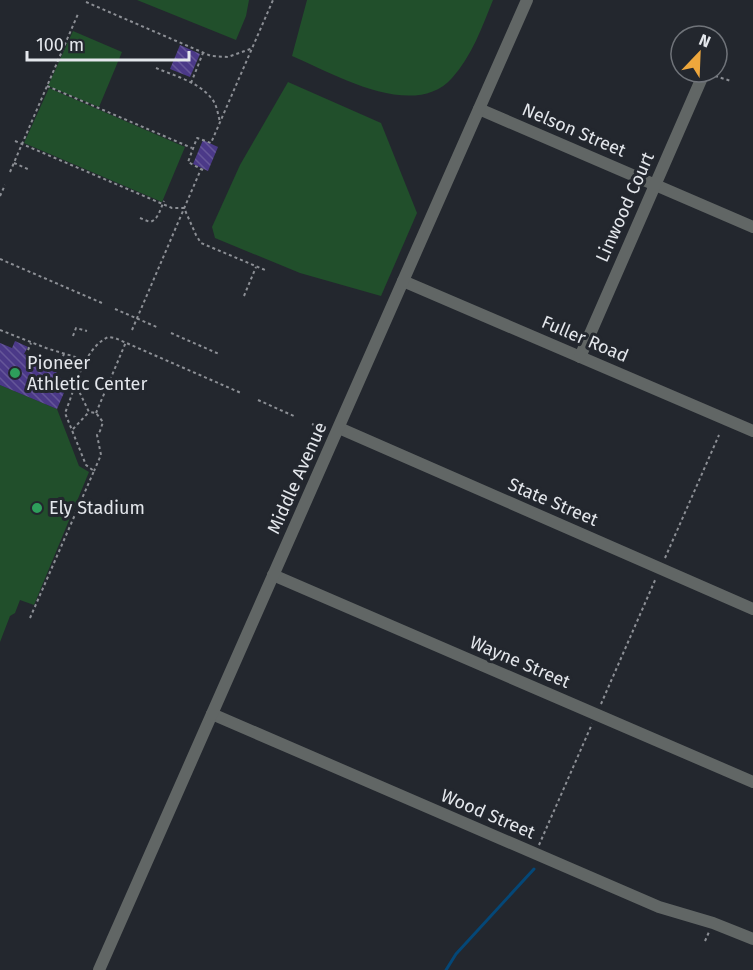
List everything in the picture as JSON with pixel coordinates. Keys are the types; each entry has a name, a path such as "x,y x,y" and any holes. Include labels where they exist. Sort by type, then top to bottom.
{"street":[{"name":"Middle Avenue","path":"99,970 527,0"},
{"name":"Linwood Court","path":"580,357 699,84"},
{"name":"Nelson Street","path":"479,109 753,227"},
{"name":"Fuller Road","path":"403,281 753,431"},
{"name":"State Street","path":"339,428 753,609"},
{"name":"Wayne Street","path":"273,575 753,782"},
{"name":"Wood Street","path":"212,714 659,907 713,923 753,939"}],"path":[{"path":"94,5 96,0"},
{"path":"132,330 202,169 188,162 192,148 197,138 212,143 273,0"},
{"path":"86,2 203,53 228,57 253,48"},
{"path":"10,172 78,14"},
{"path":"191,83 203,53"},
{"path":"156,68 197,86 212,98 220,122"},
{"path":"47,86 192,148"},
{"path":"15,141 163,202 172,208 184,208"},
{"path":"14,164 30,170"},
{"path":"0,196 5,185"},
{"path":"140,218 153,221 163,202"},
{"path":"184,208 201,243 265,270"},
{"path":"0,260 102,303"},
{"path":"244,296 256,267"},
{"path":"115,309 159,328"},
{"path":"73,336 76,328 87,331"},
{"path":"0,330 31,343 86,360"},
{"path":"171,333 219,354"},
{"path":"94,471 86,465 65,413 84,362 104,338 111,337 126,342 241,393"},
{"path":"96,413 126,342"},
{"path":"28,350 31,343"},
{"path":"58,367 64,354"},
{"path":"76,386 89,412"},
{"path":"258,400 296,417"},
{"path":"30,618 101,455 97,435 103,422 96,413 89,412"},
{"path":"72,430 89,412"},
{"path":"312,424 324,430 325,439"},
{"path":"663,562 719,435"},
{"path":"599,708 658,575"},
{"path":"538,847 593,721"}],"green space":[{"path":"137,0 249,0 246,16 236,40"},
{"path":"307,0 493,0 476,41 452,78 436,90 417,95 396,95 351,82 292,56"},
{"path":"73,31 122,52 99,107 48,86"},
{"path":"288,82 381,123 417,213 381,296 300,273 215,238 212,227 240,165"},
{"path":"49,88 185,147 162,202 24,143"},
{"name":"Ely Stadium","path":"0,385 57,409 79,466 89,472 34,605 20,600 15,613 10,616 0,642"}],"building":[{"path":"180,45 200,54 190,77 170,69"},
{"path":"203,140 218,147 208,171 193,164"},
{"path":"15,341 28,347 24,354 58,368 55,376 69,381 57,409 0,385 0,343 12,348"}],"waterway":[{"path":"446,970 456,954 534,869"}],"place":[{"name":"Pioneer Athletic Center","path":"15,373"},
{"name":"Ely Stadium","path":"37,508"}]}
